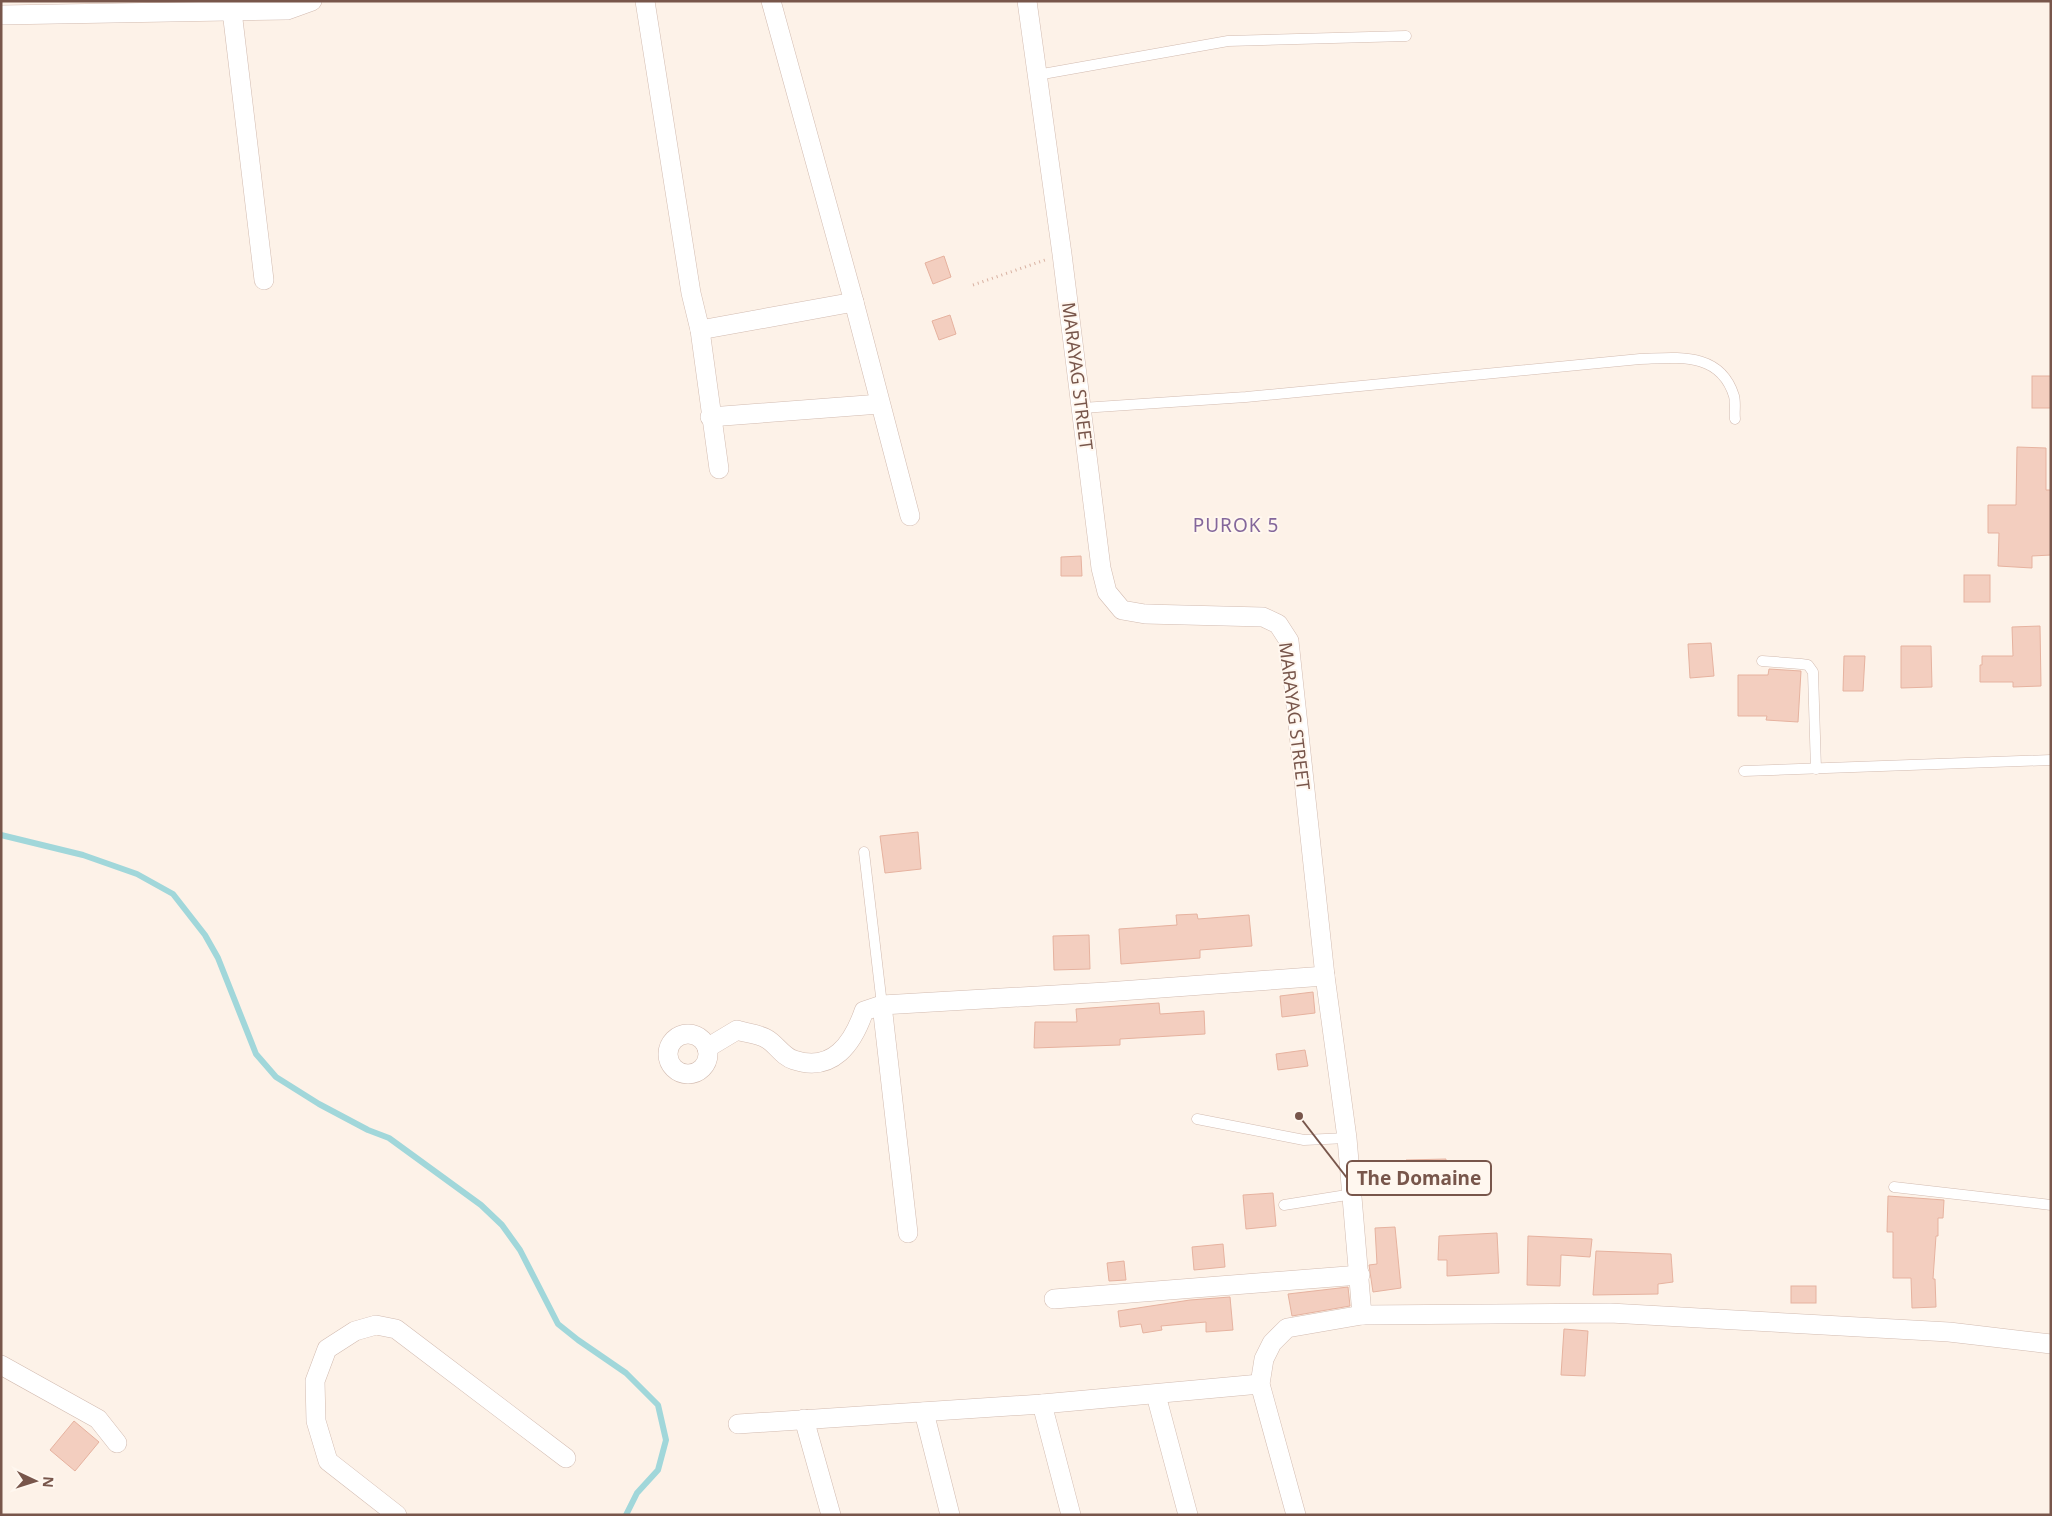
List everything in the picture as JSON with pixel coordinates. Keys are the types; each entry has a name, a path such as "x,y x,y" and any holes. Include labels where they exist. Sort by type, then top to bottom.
{"street":[{"path":"1,15 287,10 312,1"},
{"path":"645,1 691,293 700,330 710,417 719,469"},
{"path":"771,1 854,302 910,516"},
{"name":"MARAYAG STREET","path":"1027,1 1062,254 1102,568 1107,592 1122,610 1145,614 1263,616 1278,624 1289,641 1325,976 1347,1138 1362,1315"},
{"path":"232,11 264,280"},
{"path":"700,330 854,302"},
{"path":"710,417 880,404"},
{"path":"707,1048 737,1030 766,1038 793,1060 825,1060 844,1051 857,1032 864,1011 882,1005 1106,992 1325,976"},
{"path":"882,1005 908,1233"},
{"path":"1054,1299 1360,1275"},
{"path":"1296,1515 1260,1384 1264,1359 1272,1343 1287,1328 1362,1315 1610,1313 1949,1332 2051,1344"},
{"path":"397,1515 328,1461 316,1421 315,1381 326,1349 354,1331 376,1325 396,1329 566,1458"},
{"path":"1,1365 98,1419 117,1443"},
{"path":"738,1424 1042,1404 1260,1384"},
{"path":"1156,1395 1188,1515"},
{"path":"1042,1404 1071,1515"},
{"path":"924,1412 950,1515"},
{"path":"804,1420 831,1515"}],"lane":[{"path":"1037,75 1228,41 1406,36"},
{"path":"1082,408 1246,397 1640,359 1690,357 1719,370 1734,396 1735,419"},
{"path":"1762,661 1808,665 1813,672 1816,769"},
{"path":"1744,771 2051,760"},
{"path":"864,852 882,1005"},
{"path":"1197,1118 1304,1140 1347,1138"},
{"path":"1284,1205 1395,1184"},
{"path":"1894,1188 2051,1205"}],"path":[{"path":"973,285 1062,254"}],"building":[{"path":"944,256 951,277 933,284 925,263"},
{"path":"950,315 956,334 939,340 932,321"},
{"path":"2032,376 2051,376 2051,408 2032,408"},
{"path":"2017,447 2046,448 2046,490 2051,490 2051,555 2032,556 2032,568 1998,566 1999,533 1988,533 1988,505 2016,505"},
{"path":"1081,556 1082,576 1061,576 1061,557"},
{"path":"1964,575 1990,575 1990,602 1964,602"},
{"path":"2040,626 2041,686 2013,687 2013,682 1980,682 1982,656 2013,656 2012,627"},
{"path":"1711,643 1714,676 1690,678 1688,644"},
{"path":"1901,646 1931,646 1932,687 1901,688"},
{"path":"1844,656 1865,656 1863,691 1843,691"},
{"path":"1769,669 1801,671 1798,722 1766,720 1767,716 1738,716 1738,675 1768,675"},
{"path":"918,832 921,869 885,873 880,836"},
{"path":"1197,914 1198,919 1249,915 1252,946 1200,950 1200,958 1121,964 1119,929 1177,925 1176,915"},
{"path":"1089,935 1090,969 1054,970 1053,936"},
{"path":"1313,992 1315,1013 1282,1017 1280,996"},
{"path":"1159,1003 1160,1014 1204,1011 1205,1034 1120,1039 1120,1045 1034,1048 1035,1022 1077,1022 1076,1009"},
{"path":"1305,1050 1308,1066 1278,1070 1276,1054"},
{"path":"1446,1159 1446,1186 1406,1187 1406,1160"},
{"path":"1273,1193 1276,1226 1246,1229 1243,1195"},
{"path":"1888,1196 1944,1200 1943,1218 1938,1218 1938,1236 1936,1236 1933,1279 1935,1279 1936,1307 1912,1308 1911,1278 1893,1278 1893,1232 1887,1232"},
{"path":"1395,1227 1401,1288 1373,1292 1369,1265 1377,1264 1375,1228"},
{"path":"1497,1233 1499,1273 1447,1276 1447,1260 1438,1260 1439,1236"},
{"path":"1528,1236 1592,1239 1590,1257 1561,1255 1560,1286 1527,1285"},
{"path":"1223,1244 1225,1267 1194,1270 1192,1247"},
{"path":"1596,1251 1671,1254 1673,1282 1658,1284 1658,1294 1593,1295"},
{"path":"1124,1261 1126,1280 1109,1281 1107,1263"},
{"path":"1791,1286 1816,1286 1816,1303 1791,1303"},
{"path":"1348,1287 1350,1306 1292,1316 1288,1294"},
{"path":"1230,1297 1233,1330 1206,1332 1206,1322 1161,1326 1162,1330 1143,1333 1141,1324 1120,1327 1118,1311 1190,1300"},
{"path":"1564,1329 1588,1331 1585,1376 1561,1375"},
{"path":"74,1421 99,1442 75,1471 50,1450"}],"waterway":[{"path":"1,835 83,855 137,874 173,894 205,935 218,958 256,1054 276,1077 319,1104 368,1130 389,1138 481,1205 502,1225 520,1250 558,1324 626,1373 658,1405 666,1440 658,1470 637,1493 626,1515"}],"place":[{"name":"The Domaine","path":"1299,1116"}],"district":[{"name":"PUROK 5","path":"1236,525"}]}
